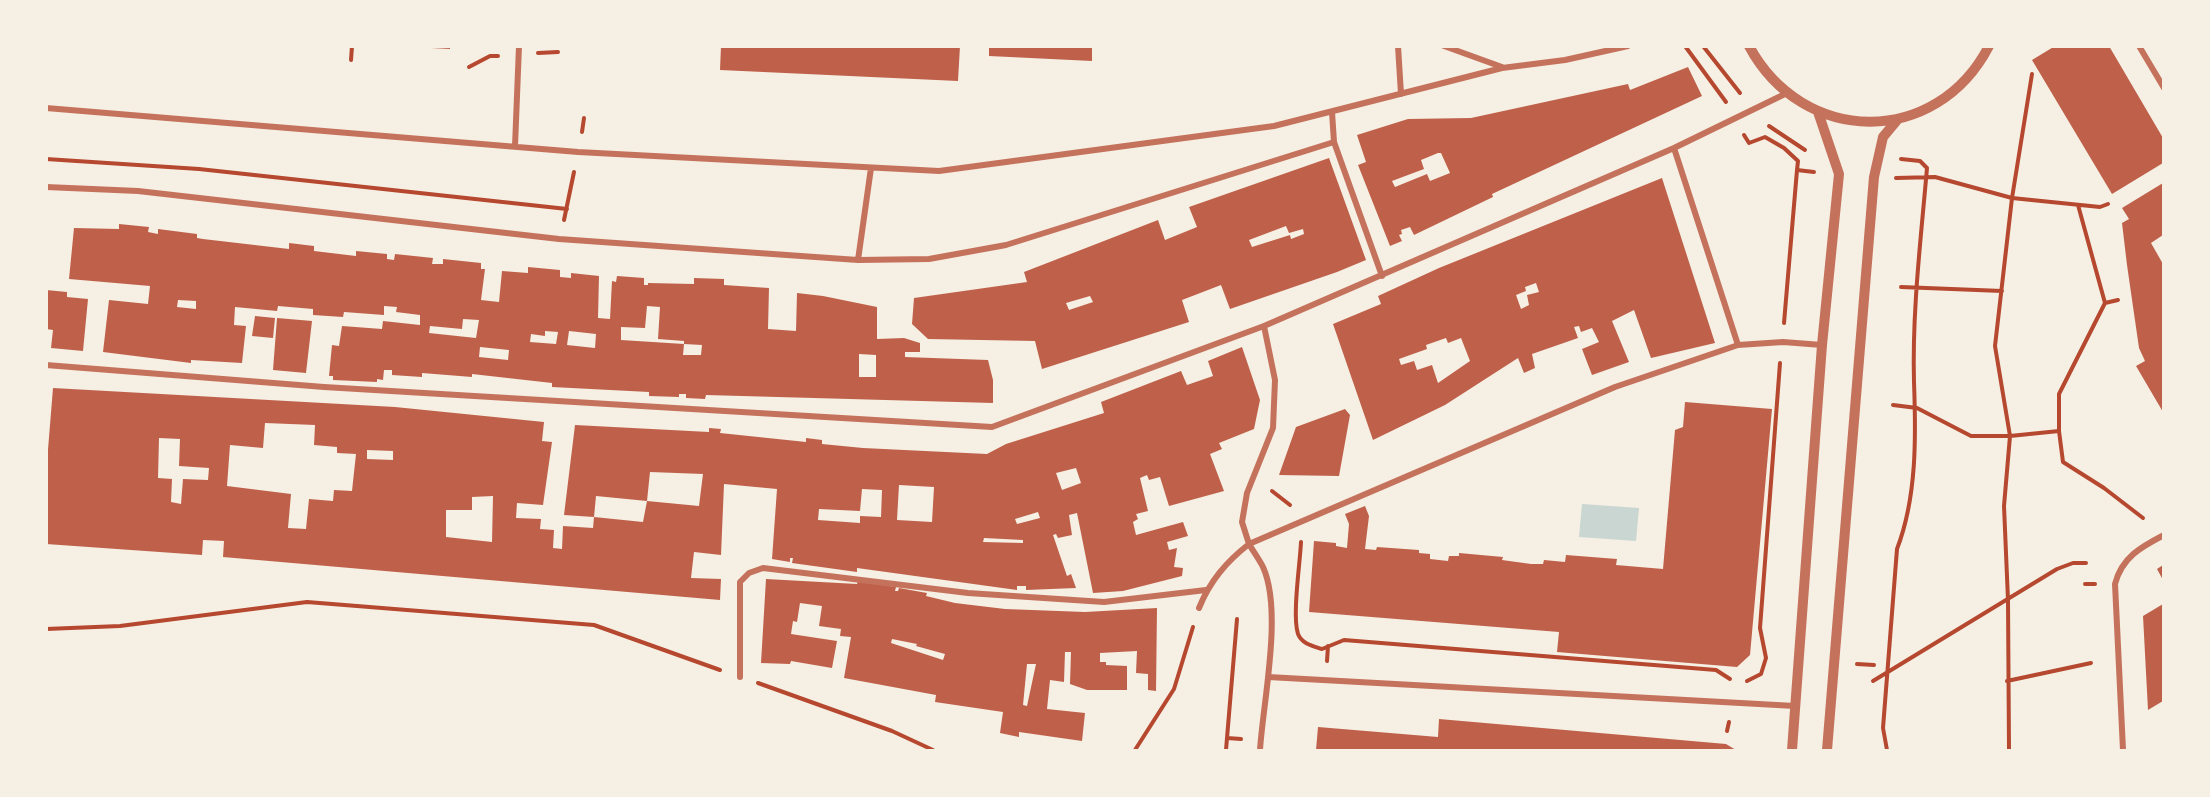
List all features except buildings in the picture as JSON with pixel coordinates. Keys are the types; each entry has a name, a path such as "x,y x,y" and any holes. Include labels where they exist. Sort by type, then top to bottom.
{"street":[{"path":"515,146 519,46"},
{"path":"1398,46 1401,94"},
{"path":"1444,46 1502,68"},
{"path":"46,108 578,152 939,171 1275,126 1502,68 1565,60 1628,46"},
{"path":"1749,46 1770,78 1785,94 1818,112 1844,120 1872,122 1898,119 1928,108 1954,92 1969,77 1989,46"},
{"path":"2139,46 2163,88"},
{"path":"46,365 324,387 992,427 1264,326 1674,148 1785,94"},
{"path":"1332,112 1334,142 1382,276"},
{"path":"1792,750 1822,345 1839,174 1818,112"},
{"path":"1827,750 1874,177 1883,137 1898,119"},
{"path":"46,187 138,190 559,239 858,260 929,259 1006,245 1334,142"},
{"path":"1674,148 1738,345"},
{"path":"858,260 871,168"},
{"path":"1260,750 1268,677 1271,604 1264,569 1249,544 1242,522 1247,493 1273,428 1275,380 1264,326"},
{"path":"1199,608 1206,590 1227,561 1249,544 1300,520 1615,387 1738,345 1783,342 1822,345"},
{"path":"2123,750 2115,584 2119,570 2129,556 2163,535"},
{"path":"740,677 740,582 749,573 763,568 968,593 1104,602 1206,590"},
{"path":"1268,677 1796,706"}],"path":[{"path":"351,60 352,46"},
{"path":"1685,46 1724,98 1749,143 1765,136 1784,148 1798,161 1778,378 1760,628 1766,657 1761,674 1749,681 1742,680"},
{"path":"2009,750 2008,600 2004,506 2010,436 1995,346 2012,198 2032,74"},
{"path":"559,239 584,118"},
{"path":"46,159 188,168 567,209"},
{"path":"1887,750 1883,728 1898,549 1912,483 1917,408 1914,382 1918,289 1928,168 1920,161"},
{"path":"1797,170 1839,174"},
{"path":"1874,177 1935,177 2012,198 2100,207 2108,204"},
{"path":"2078,205 2105,303 2059,394 2059,431 2063,462 2104,488 2143,518"},
{"path":"1901,287 2002,291"},
{"path":"2105,303 2118,300"},
{"path":"1893,405 1917,408 1971,436 2010,436 2059,431"},
{"path":"1275,482 1271,493 1286,500 1300,520 1297,616 1298,635 1305,644 1322,649 1344,640 1716,670 1728,679 1735,680"},
{"path":"1873,681 2057,569 2073,563 2086,563"},
{"path":"46,629 120,626 306,602 594,625 892,731 933,750"},
{"path":"1136,750 1174,688 1199,608"},
{"path":"1226,750 1237,619"},
{"path":"2007,681 2091,663"}],"shaded area":[{"path":"1582,504 1639,508 1636,541 1579,537"}]}
